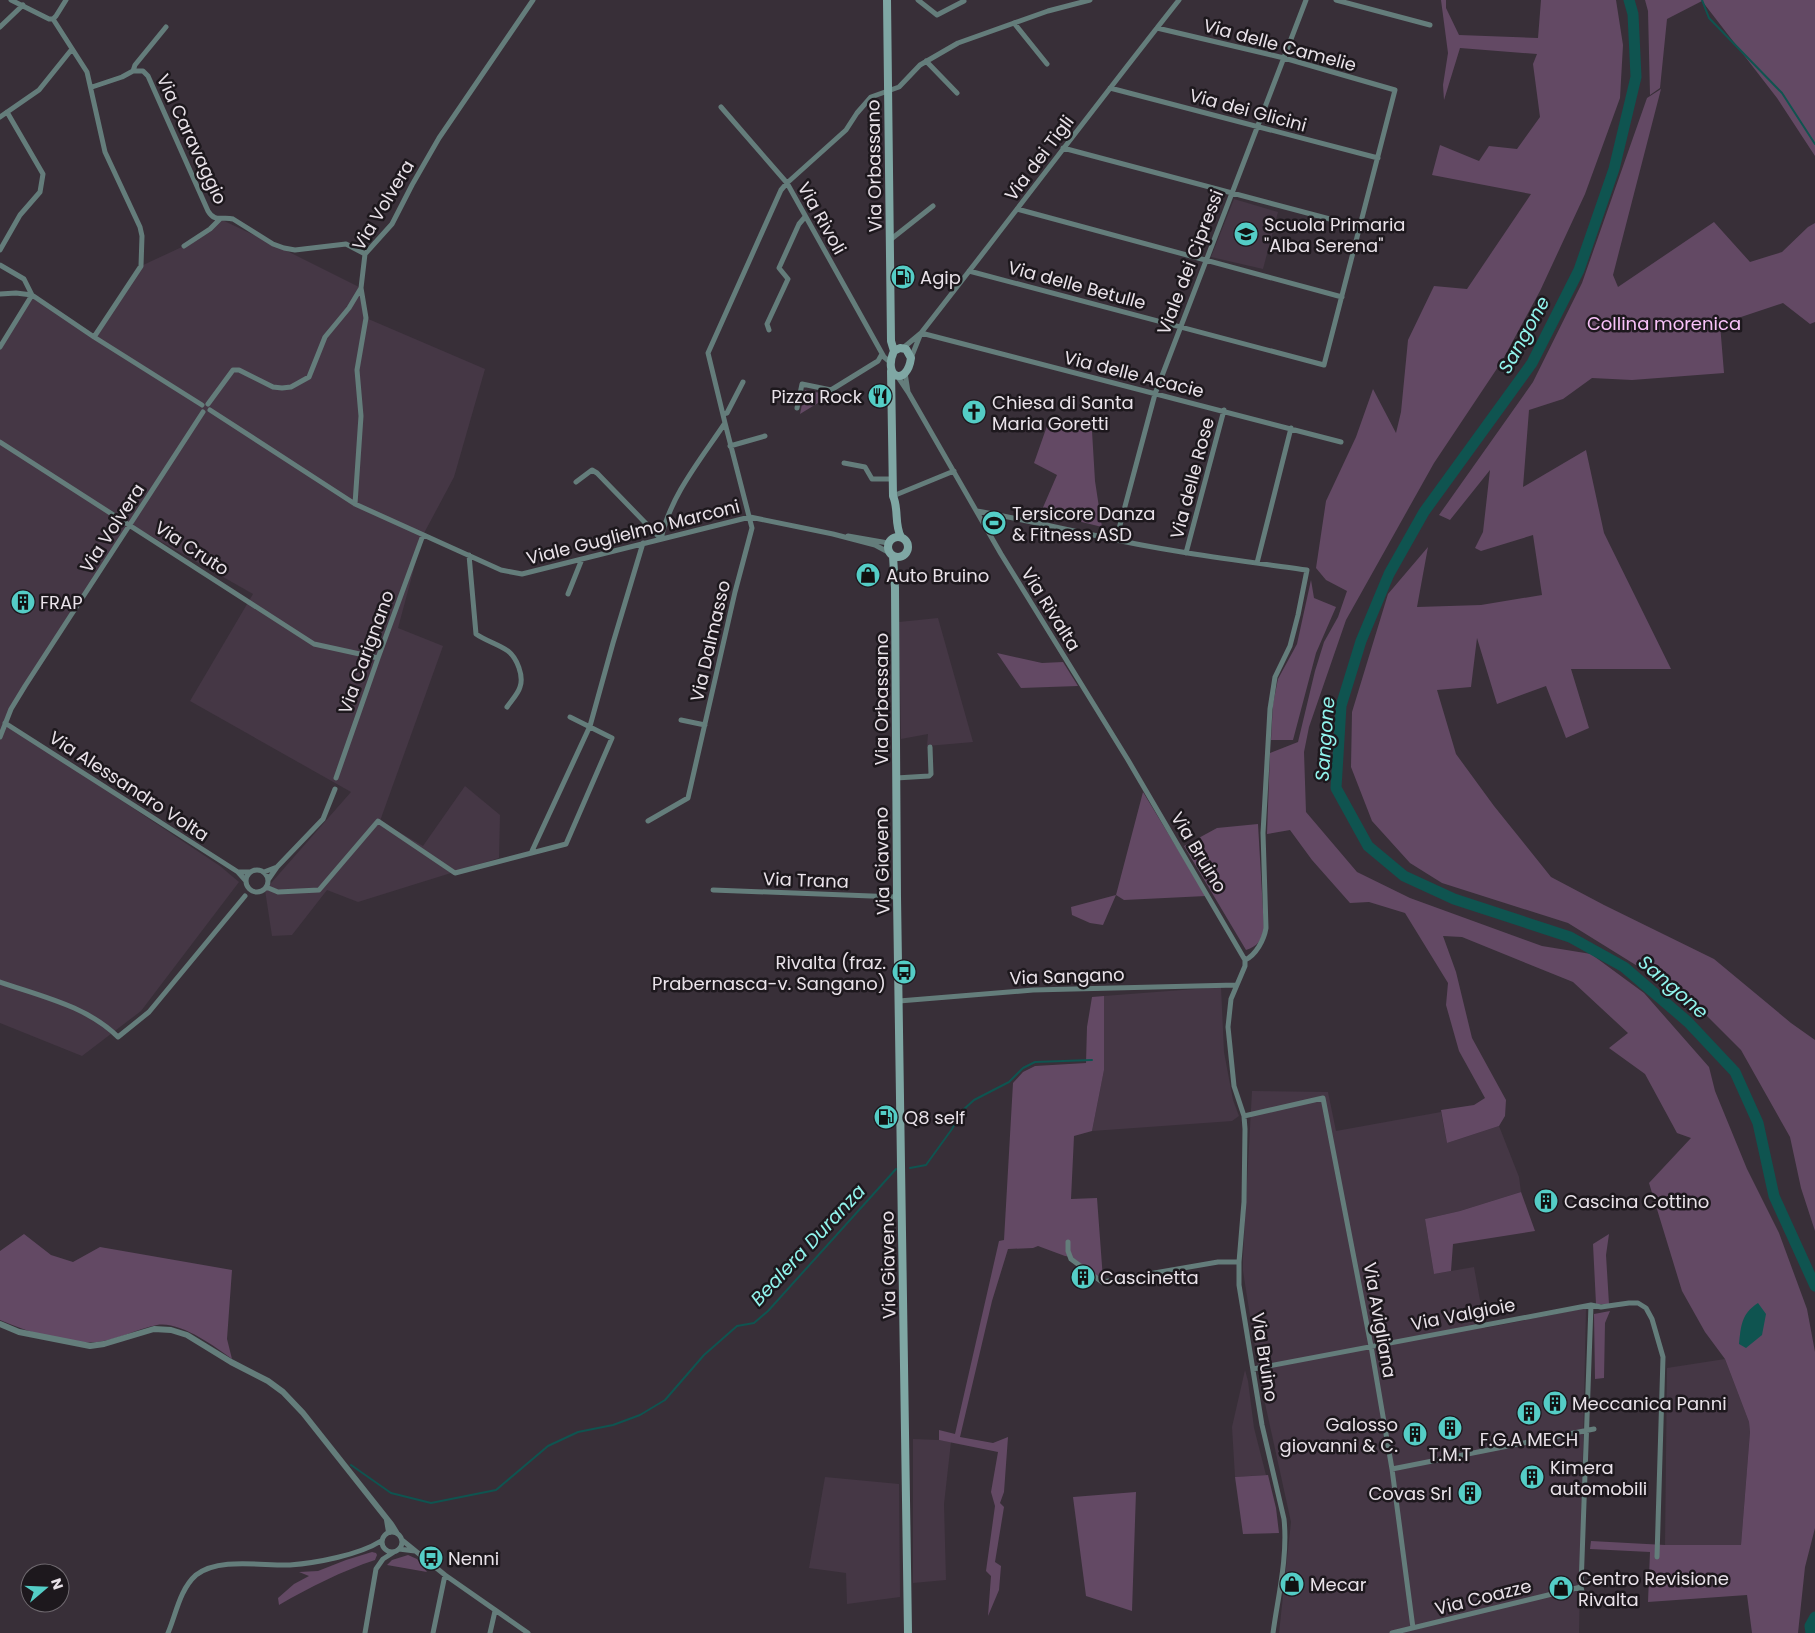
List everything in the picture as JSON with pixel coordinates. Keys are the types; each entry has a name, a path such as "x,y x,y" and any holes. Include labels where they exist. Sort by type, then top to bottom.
{"main road":[{"name":"Via Orbassano","path":"887,0 892,332 899,349"},
{"name":"Via Orbassano","path":"892,405 902,375 909,367 911,358 909,351 899,349"},
{"name":"Via Orbassano","path":"896,778 895,588 894,555 890,541 893,479 890,362 899,349"},
{"path":"891,371 893,374 902,375"},
{"name":"Via Orbassano","path":"893,496 898,530 901,537 906,541 908,548 905,554 894,555"},
{"path":"890,541 901,537"},
{"name":"Via Giaveno","path":"896,778 908,1633"}],"street":[{"path":"11,0 49,19 53,19 87,72 92,87 105,152 140,227 141,266 94,337"},
{"path":"53,19 66,0"},
{"name":"Via Volvera","path":"0,737 11,709 25,686 203,412 201,408 206,407 233,370 239,370 273,387 282,388 291,387 309,377 325,337 349,308 361,288 365,254 392,224 439,138 533,0"},
{"path":"918,0 936,15 964,1"},
{"path":"786,183 846,130 857,112 871,96 899,87 926,61 958,43 1048,11 1090,0"},
{"name":"Via dei Tigli","path":"899,349 921,332 1018,210 1063,148 1179,0"},
{"name":"Viale dei Cipressi","path":"1116,540 1155,394 1306,0"},
{"path":"1336,0 1430,25"},
{"path":"0,27 23,5"},
{"path":"1014,23 1047,64"},
{"path":"92,87 122,77 133,71 135,65 166,27"},
{"name":"Via delle Camelie","path":"1157,28 1284,58 1395,90 1378,158"},
{"path":"0,117 39,90 72,49"},
{"path":"926,61 957,93"},
{"name":"Via Caravaggio","path":"133,71 143,71 148,76 212,217 233,219 273,244 284,248 295,250 346,244 365,254"},
{"name":"Via dei Glicini","path":"1110,88 1378,158"},
{"name":"Via Rivoli","path":"721,107 786,183 882,354 890,362"},
{"path":"0,250 20,215 40,192 43,174 7,112"},
{"path":"1063,148 1360,227"},
{"path":"1018,210 1342,297 1378,158"},
{"name":"Via Dalmasso","path":"648,822 688,798 735,592 752,528 708,353 786,183"},
{"path":"890,240 933,206"},
{"path":"769,330 767,324 788,279 779,268 799,224 805,218"},
{"path":"184,246 210,229 220,219"},
{"path":"0,265 24,279 32,295"},
{"name":"Via delle Betulle","path":"969,271 1324,365 1342,297"},
{"path":"355,504 362,416 357,370 366,318 361,288"},
{"path":"0,294 32,295"},
{"path":"0,348 32,295"},
{"name":"Viale Guglielmo Marconi","path":"32,295 94,337 355,504 501,570 522,574 750,517 833,534 875,545 894,555"},
{"name":"Via dei Tigli","path":"911,358 921,332"},
{"name":"Via delle Acacie","path":"921,332 1341,442"},
{"path":"797,408 802,384 831,390 878,361 882,354 899,349"},
{"name":"Via Rivalta","path":"902,375 908,392 1001,554 1128,760"},
{"path":"722,414 727,413 742,382"},
{"name":"Via delle Rose","path":"1186,553 1224,410"},
{"path":"660,539 664,522 680,491 725,423"},
{"path":"977,511 1116,540 1186,553 1257,563 1291,428"},
{"path":"730,446 765,436"},
{"name":"Via Cruto","path":"0,442 314,644 378,658"},
{"path":"844,463 865,468 872,479 893,479"},
{"path":"576,482 592,470 597,473 660,539"},
{"path":"893,496 954,471"},
{"name":"Viale Guglielmo Marconi","path":"833,534 890,541"},
{"name":"Via Carignano","path":"336,778 423,535"},
{"path":"532,852 590,726 643,543"},
{"path":"469,556 476,634 508,651 514,657 519,668 520,687 507,707"},
{"path":"568,594 582,559"},
{"name":"Via Bruino","path":"1245,960 1250,957 1265,938 1263,833 1270,709 1275,677 1292,638 1307,570 1257,563"},
{"path":"266,887 278,892 318,890 378,821 455,873 566,844 612,738 570,717"},
{"path":"681,720 705,725"},
{"name":"Via Alessandro Volta","path":"5,723 238,872 247,883"},
{"name":"Via Orbassano","path":"896,778 929,776 931,774 930,748"},
{"name":"Via Bruino","path":"1128,760 1245,960 1245,966 1236,985 1229,1010 1228,1027 1234,1086 1244,1116 1244,1202 1239,1285 1262,1425 1284,1519 1285,1532 1285,1548 1273,1633"},
{"path":"0,982 77,1008 112,1030 118,1037 149,1012 245,896 253,891 261,891 266,887 268,880 277,867 323,819 335,789"},
{"path":"238,872 257,870 264,872 277,867"},
{"path":"245,896 251,872"},
{"path":"264,872 268,880"},
{"path":"247,883 253,891"},
{"name":"Via Trana","path":"713,890 897,897"},
{"name":"Via Sangano","path":"899,1001 1033,990 1236,985"},
{"name":"Via Avigliana","path":"1244,1116 1323,1098 1371,1346 1392,1469 1413,1628"},
{"path":"1068,1242 1068,1251 1071,1259 1102,1282 1218,1262 1239,1262"},
{"name":"Via Valgioie","path":"1253,1369 1591,1305 1602,1307 1638,1303 1646,1308 1652,1319 1663,1357 1657,1557"},
{"path":"1584,1600 1580,1587 1591,1305"},
{"path":"0,1324 19,1332 90,1346 104,1344 154,1329 171,1330 187,1335 231,1362 268,1381 283,1392 303,1413 387,1519 392,1532 445,1575 528,1633"},
{"path":"1392,1469 1594,1429"},
{"path":"168,1633 185,1588 196,1575 208,1568 226,1564 288,1565 322,1561 370,1547 381,1541 384,1535 392,1532"},
{"path":"364,1633 376,1569 383,1559 397,1550 402,1540"},
{"path":"381,1541 384,1549 383,1559"},
{"path":"370,1547 416,1552"},
{"path":"433,1633 445,1575"},
{"name":"Via Coazze","path":"1392,1633 1580,1587"},
{"path":"490,1633 494,1611"}],"shaded area":[{"name":"Scuola Primaria \"Alba Serena\"","path":"1234,199 1278,212 1263,269 1211,257"},
{"path":"220,219 361,288 366,318 485,369 454,477 423,535 398,628 443,646 380,821 423,846 465,786 500,815 499,858 358,902 327,890 292,935 272,936 265,890 351,792 190,701 253,594 130,524 5,723 220,866 239,882 141,1011 82,1056 0,1023 0,346 32,295 94,337 141,266 184,246"},
{"path":"938,618 973,742 927,746 928,734 901,739 899,622"},
{"path":"1221,987 1224,1052 1233,1100 1239,1116 1232,1121 1092,1131 1104,1070 1104,996"},
{"path":"1252,1091 1328,1092 1336,1131 1441,1112 1447,1143 1499,1126 1519,1177 1521,1192 1460,1211 1425,1219 1434,1274 1474,1267 1485,1328 1586,1308 1579,1633 1279,1633 1291,1522 1261,1385 1243,1271"},
{"path":"1758,1303 1766,1314 1762,1335 1746,1348 1739,1344 1741,1326 1745,1316"},
{"path":"1725,1359 1749,1422 1750,1432 1741,1545 1665,1545 1667,1368"},
{"path":"1245,1370 1254,1428 1266,1475 1235,1477 1232,1427"},
{"path":"913,1439 951,1442 944,1504 946,1580 913,1583"},
{"path":"825,1477 899,1484 900,1597 847,1604 846,1573 809,1568"}],"green space":[{"path":"1441,0 1446,0 1446,8 1459,35 1538,38 1541,0 1616,0 1623,45 1620,98 1585,194 1540,291 1502,361 1434,463 1346,620 1309,727 1304,752 1306,812 1357,872 1410,898 1542,946 1591,954 1644,993 1709,1067 1715,1091 1747,1169 1779,1233 1807,1309 1815,1352 1815,1528 1805,1567 1798,1633 1752,1633 1747,1595 1648,1602 1650,1552 1590,1549 1591,1541 1665,1545 1741,1545 1750,1432 1749,1422 1725,1359 1705,1332 1682,1291 1649,1183 1691,1138 1677,1133 1645,1074 1609,1048 1628,1033 1573,982 1462,937 1443,936 1456,972 1472,1038 1506,1100 1505,1116 1499,1126 1447,1143 1441,1110 1474,1105 1485,1098 1459,1051 1446,1005 1448,983 1405,913 1369,902 1350,903 1312,860 1290,830 1267,834 1270,753 1298,742 1324,642 1338,617 1347,591 1326,580 1316,568 1326,501 1356,437 1373,389 1396,433 1401,412 1408,340 1434,286 1467,289 1531,194 1432,175 1440,145 1479,161 1489,146 1517,149 1540,117 1533,64 1537,54 1460,48 1444,100 1443,85 1448,53"},
{"path":"1645,0 1815,0 1815,156 1777,98 1702,1 1667,19 1660,88 1650,95 1648,11"},
{"name":"Collina morenica","path":"1661,89 1613,275 1618,287 1714,222 1750,262 1782,252 1808,227 1815,223 1815,322 1810,324 1783,303 1720,324 1724,373 1632,380 1592,378 1563,399 1529,410 1523,487 1586,450 1604,533 1671,669 1571,669 1589,728 1566,738 1546,686 1497,704 1477,638 1471,687 1437,690 1456,754 1494,806 1551,877 1714,959 1791,1023 1815,1040 1815,1231 1801,1188 1790,1137 1741,1050 1689,998 1568,923 1442,883 1410,863 1372,821 1351,767 1352,712 1388,594 1428,547 1417,607 1481,605 1542,595 1533,535 1481,551 1475,548 1483,532 1490,470 1450,520 1439,515 1533,382 1582,283 1647,98"},
{"path":"805,390 831,395 800,414"},
{"path":"1047,426 1092,431 1095,481 1102,527 1041,512 1057,475 1034,463"},
{"path":"1311,580 1314,598 1336,607 1316,653 1293,740 1271,740 1273,704 1278,679 1297,644"},
{"path":"997,653 1042,663 1063,662 1078,686 1021,688"},
{"path":"1143,792 1206,896 1124,900 1116,895"},
{"path":"1258,824 1264,928 1259,942 1254,947 1246,950 1184,846 1217,828"},
{"path":"1116,895 1103,925 1090,923 1072,915 1071,907"},
{"path":"1104,996 1104,1070 1092,1131 1074,1136 1071,1199 1097,1198 1103,1279 1072,1257 1038,1246 1008,1249 992,1301 960,1437 993,1443 1008,1437 1004,1492 1000,1503 1004,1507 995,1562 1001,1566 999,1590 988,1616 991,1576 986,1571 995,1506 991,1492 998,1452 939,1440 939,1430 955,1434 999,1241 1004,1240 1013,1083 1023,1072 1035,1066 1086,1063 1087,1027 1092,997"},
{"path":"1521,1192 1535,1231 1453,1244 1451,1271 1434,1274 1425,1219 1460,1211"},
{"path":"24,1234 51,1255 73,1262 100,1247 232,1270 227,1339 232,1359 196,1336 176,1327 166,1325 149,1327 104,1341 73,1342 48,1337 0,1320 0,1251"},
{"path":"1609,1234 1606,1255 1609,1304 1596,1304 1593,1244"},
{"path":"1610,1311 1605,1323 1604,1378 1595,1379 1594,1314"},
{"path":"1268,1475 1276,1508 1279,1533 1243,1534 1235,1477"},
{"path":"1136,1492 1132,1611 1086,1596 1073,1497"},
{"path":"372,1552 377,1555 375,1560 326,1580 279,1605 278,1598 294,1584 309,1576 299,1572 318,1571"},
{"path":"408,1555 417,1559 427,1572 387,1565 392,1560"}],"waterway":[{"name":"Sangone","path":"1629,0 1633,14 1636,77 1614,169 1579,270 1532,363 1424,512 1389,574 1361,641 1341,706 1336,788 1368,846 1404,876 1454,899 1570,937 1624,967 1688,1022 1735,1072 1758,1123 1774,1196 1815,1286"},
{"path":"1702,0 1709,18 1782,93 1815,144"},
{"name":"Bealera Duranza","path":"910,1168 926,1165 963,1110 974,1100 1009,1082 1023,1068 1035,1062 1092,1060"},
{"name":"Bealera Duranza","path":"351,1465 391,1493 431,1503 496,1490 548,1446 578,1432 613,1425 640,1415 665,1400 704,1355 737,1326 754,1323 768,1311 896,1169"},
{"name":"Sangone","path":"1811,1633 1810,1626 1815,1617"}],"place":[{"name":"Scuola Primaria \"Alba Serena\"","path":"1246,234"},
{"name":"Agip","path":"903,277"},
{"name":"Pizza Rock","path":"880,396"},
{"name":"Chiesa di Santa Maria Goretti","path":"974,412"},
{"name":"Tersicore Danza & Fitness ASD","path":"994,523"},
{"name":"Auto Bruino","path":"868,575"},
{"name":"FRAP","path":"23,602"},
{"name":"Rivalta (fraz. Prabernasca-v. Sangano)","path":"904,972"},
{"name":"Q8 self","path":"886,1117"},
{"name":"Cascina Cottino","path":"1546,1201"},
{"name":"Cascinetta","path":"1083,1277"},
{"name":"Meccanica Panni","path":"1555,1403"},
{"name":"F.G.A MECH","path":"1529,1413"},
{"name":"T.M.T","path":"1450,1428"},
{"name":"Galosso giovanni & C.","path":"1415,1434"},
{"name":"Kimera automobili","path":"1532,1477"},
{"name":"Covas Srl","path":"1470,1493"},
{"name":"Nenni","path":"431,1558"},
{"name":"Mecar","path":"1292,1584"},
{"name":"Centro Revisione Rivalta","path":"1561,1588"}]}
